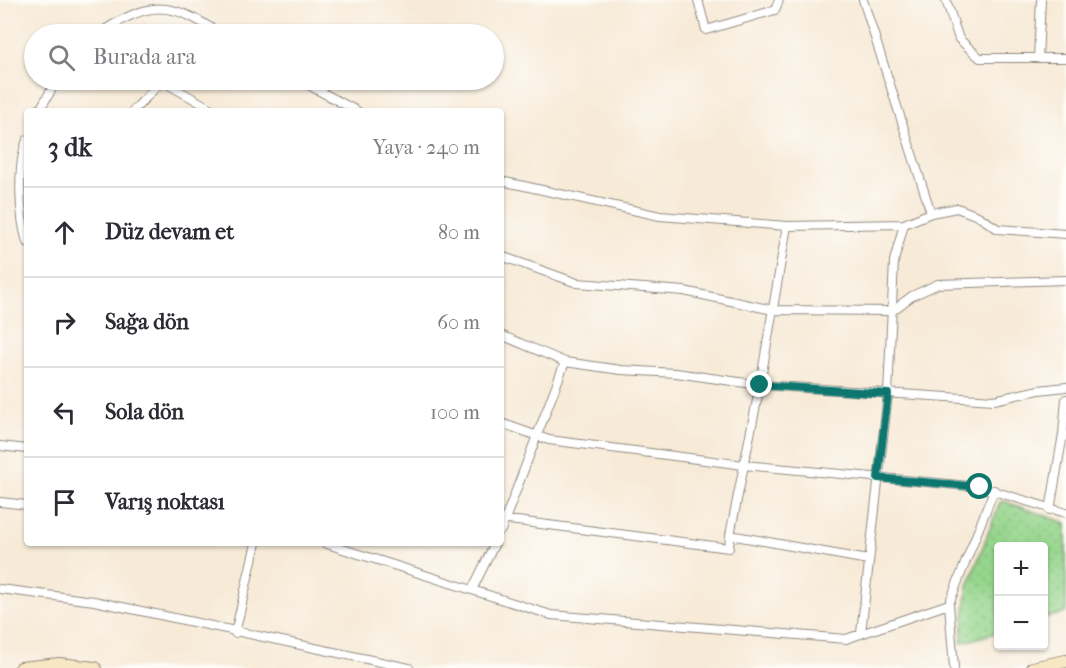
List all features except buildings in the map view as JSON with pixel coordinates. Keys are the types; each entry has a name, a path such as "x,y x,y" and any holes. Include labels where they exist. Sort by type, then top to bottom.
{"main road":[{"path":"1032,668 1066,662"},
{"path":"21,668 59,664 95,668"}],"street":[{"path":"698,0 706,30 775,10 779,0"},
{"path":"863,0 931,213"},
{"path":"946,0 959,39 980,58 1066,57"},
{"path":"1038,58 1041,0"},
{"path":"110,24 118,18 155,3 179,8 205,24"},
{"path":"41,108 51,90"},
{"path":"136,108 153,90"},
{"path":"178,90 210,108"},
{"path":"318,90 351,108"},
{"path":"24,148 21,186 24,214"},
{"path":"504,182 660,216 787,226 904,224 931,213 957,208 978,216 998,229 1066,234"},
{"path":"861,633 888,394 894,261 904,224"},
{"path":"504,520 729,548 787,226"},
{"path":"504,257 576,283 684,291 773,310 892,311 912,296 938,284 1066,280"},
{"path":"504,336 566,362 621,370 676,373 760,385 994,400 1039,390 1066,387"},
{"path":"504,518 566,362"},
{"path":"1050,510 1064,435 1066,399"},
{"path":"504,424 549,440 744,465 994,490 1050,510 1066,513"},
{"path":"0,446 24,449"},
{"path":"954,668 950,604 994,490"},
{"path":"0,502 24,505"},
{"path":"730,535 868,560"},
{"path":"235,633 255,546"},
{"path":"333,546 551,615 846,639 950,604"},
{"path":"472,590 494,546"},
{"path":"0,589 94,601 235,633 311,645 409,668"}],"green space":[{"path":"1003,501 1066,523 1066,613 1048,617 1048,542 994,542 994,633 961,643 968,586 1000,502"}],"route":[{"path":"760,385 888,394 878,478 980,487"}]}
